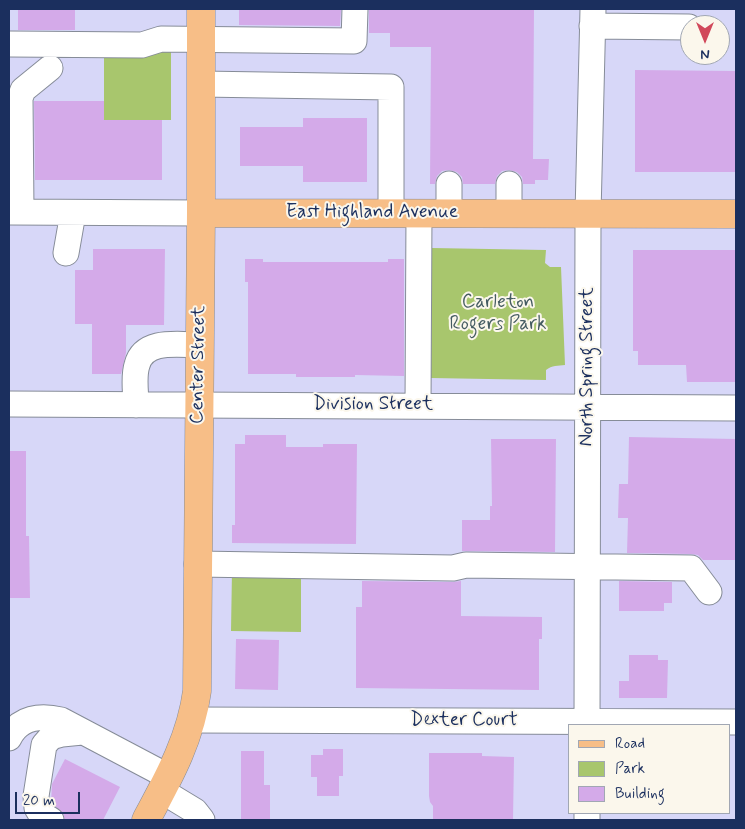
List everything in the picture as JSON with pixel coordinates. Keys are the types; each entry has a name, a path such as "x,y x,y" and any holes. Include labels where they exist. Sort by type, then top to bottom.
{"main road":[{"name":"Center Street","path":"146,820 165,784 192,720 197,692 201,9"},
{"name":"East Highland Avenue","path":"201,213 736,214"}],"street":[{"path":"9,44 142,45 161,39 354,41 355,9"},
{"path":"592,18 680,26"},
{"name":"North Spring Street","path":"587,723 588,214 592,18"},
{"path":"15,212 20,98 23,90 50,68"},
{"path":"201,84 392,87 391,213"},
{"path":"448,213 449,184"},
{"path":"509,184 509,213"},
{"name":"East Highland Avenue","path":"15,212 201,213"},
{"path":"66,253 73,213"},
{"path":"418,406 419,213"},
{"path":"136,405 136,366 145,352 160,345 200,345"},
{"name":"Division Street","path":"9,404 736,408"},
{"path":"197,564 326,567 452,568 466,565 691,568 709,592"},
{"path":"9,738 18,724 38,718 49,717 61,720 165,784 195,811 202,820"},
{"name":"Dexter Court","path":"192,720 587,723 736,722"},
{"path":"51,820 40,813 37,808 38,780 44,746 51,737 82,732"}],"shaded area":[{"path":"9,9 736,9 736,820 9,820"}],"green space":[{"path":"104,51 171,51 171,120 104,120"},
{"name":"Carleton Rogers Park","path":"432,248 546,250 545,263 550,267 561,267 565,365 548,368 546,370 546,380 431,378"},
{"path":"232,571 301,572 301,632 231,631"}],"building":[{"path":"18,9 75,9 75,30 18,30"},
{"path":"239,9 341,9 340,26 239,25"},
{"path":"369,9 534,9 533,159 549,159 548,180 535,180 535,184 523,184 522,177 517,172 509,170 502,171 497,176 495,184 463,184 462,177 457,172 449,170 442,171 437,176 435,184 430,184 431,47 390,47 390,33 369,33"},
{"path":"635,70 736,71 736,172 635,172"},
{"path":"34,101 104,101 104,120 162,120 162,180 35,180"},
{"path":"303,118 367,118 367,182 303,182 303,166 240,166 240,127 303,127"},
{"path":"93,249 165,249 164,325 126,325 126,353 121,374 92,374 92,324 75,324 75,270 93,270"},
{"path":"633,250 736,250 736,382 687,382 686,365 638,365 638,351 633,351"},
{"path":"245,259 263,259 263,262 388,262 388,259 404,259 404,376 296,377 296,374 248,374 248,282 245,282"},
{"path":"245,435 286,435 286,447 323,447 323,444 357,444 356,544 232,543 232,525 235,525 235,444 245,444"},
{"path":"629,437 736,439 736,560 703,560 698,555 691,554 627,553 628,518 618,518 619,484 628,484"},
{"path":"491,439 556,439 555,552 462,551 462,520 490,520 490,506 492,506"},
{"path":"9,451 26,451 26,536 29,536 30,598 9,598"},
{"path":"362,581 461,581 461,616 542,617 542,639 539,639 539,690 356,688 356,607 362,607"},
{"path":"619,581 672,582 672,603 664,603 664,611 619,611"},
{"path":"236,639 279,640 278,690 235,689"},
{"path":"629,655 658,655 658,660 668,660 667,698 619,698 619,681 629,681"},
{"path":"323,749 343,749 343,776 339,776 339,796 317,796 317,777 311,777 311,755 323,755"},
{"path":"241,751 264,751 264,785 270,785 270,820 241,820"},
{"path":"429,753 482,753 482,756 514,757 513,820 433,820 433,806 429,796"},
{"path":"65,759 120,787 103,820 65,820 63,813 51,803 52,784"}]}
